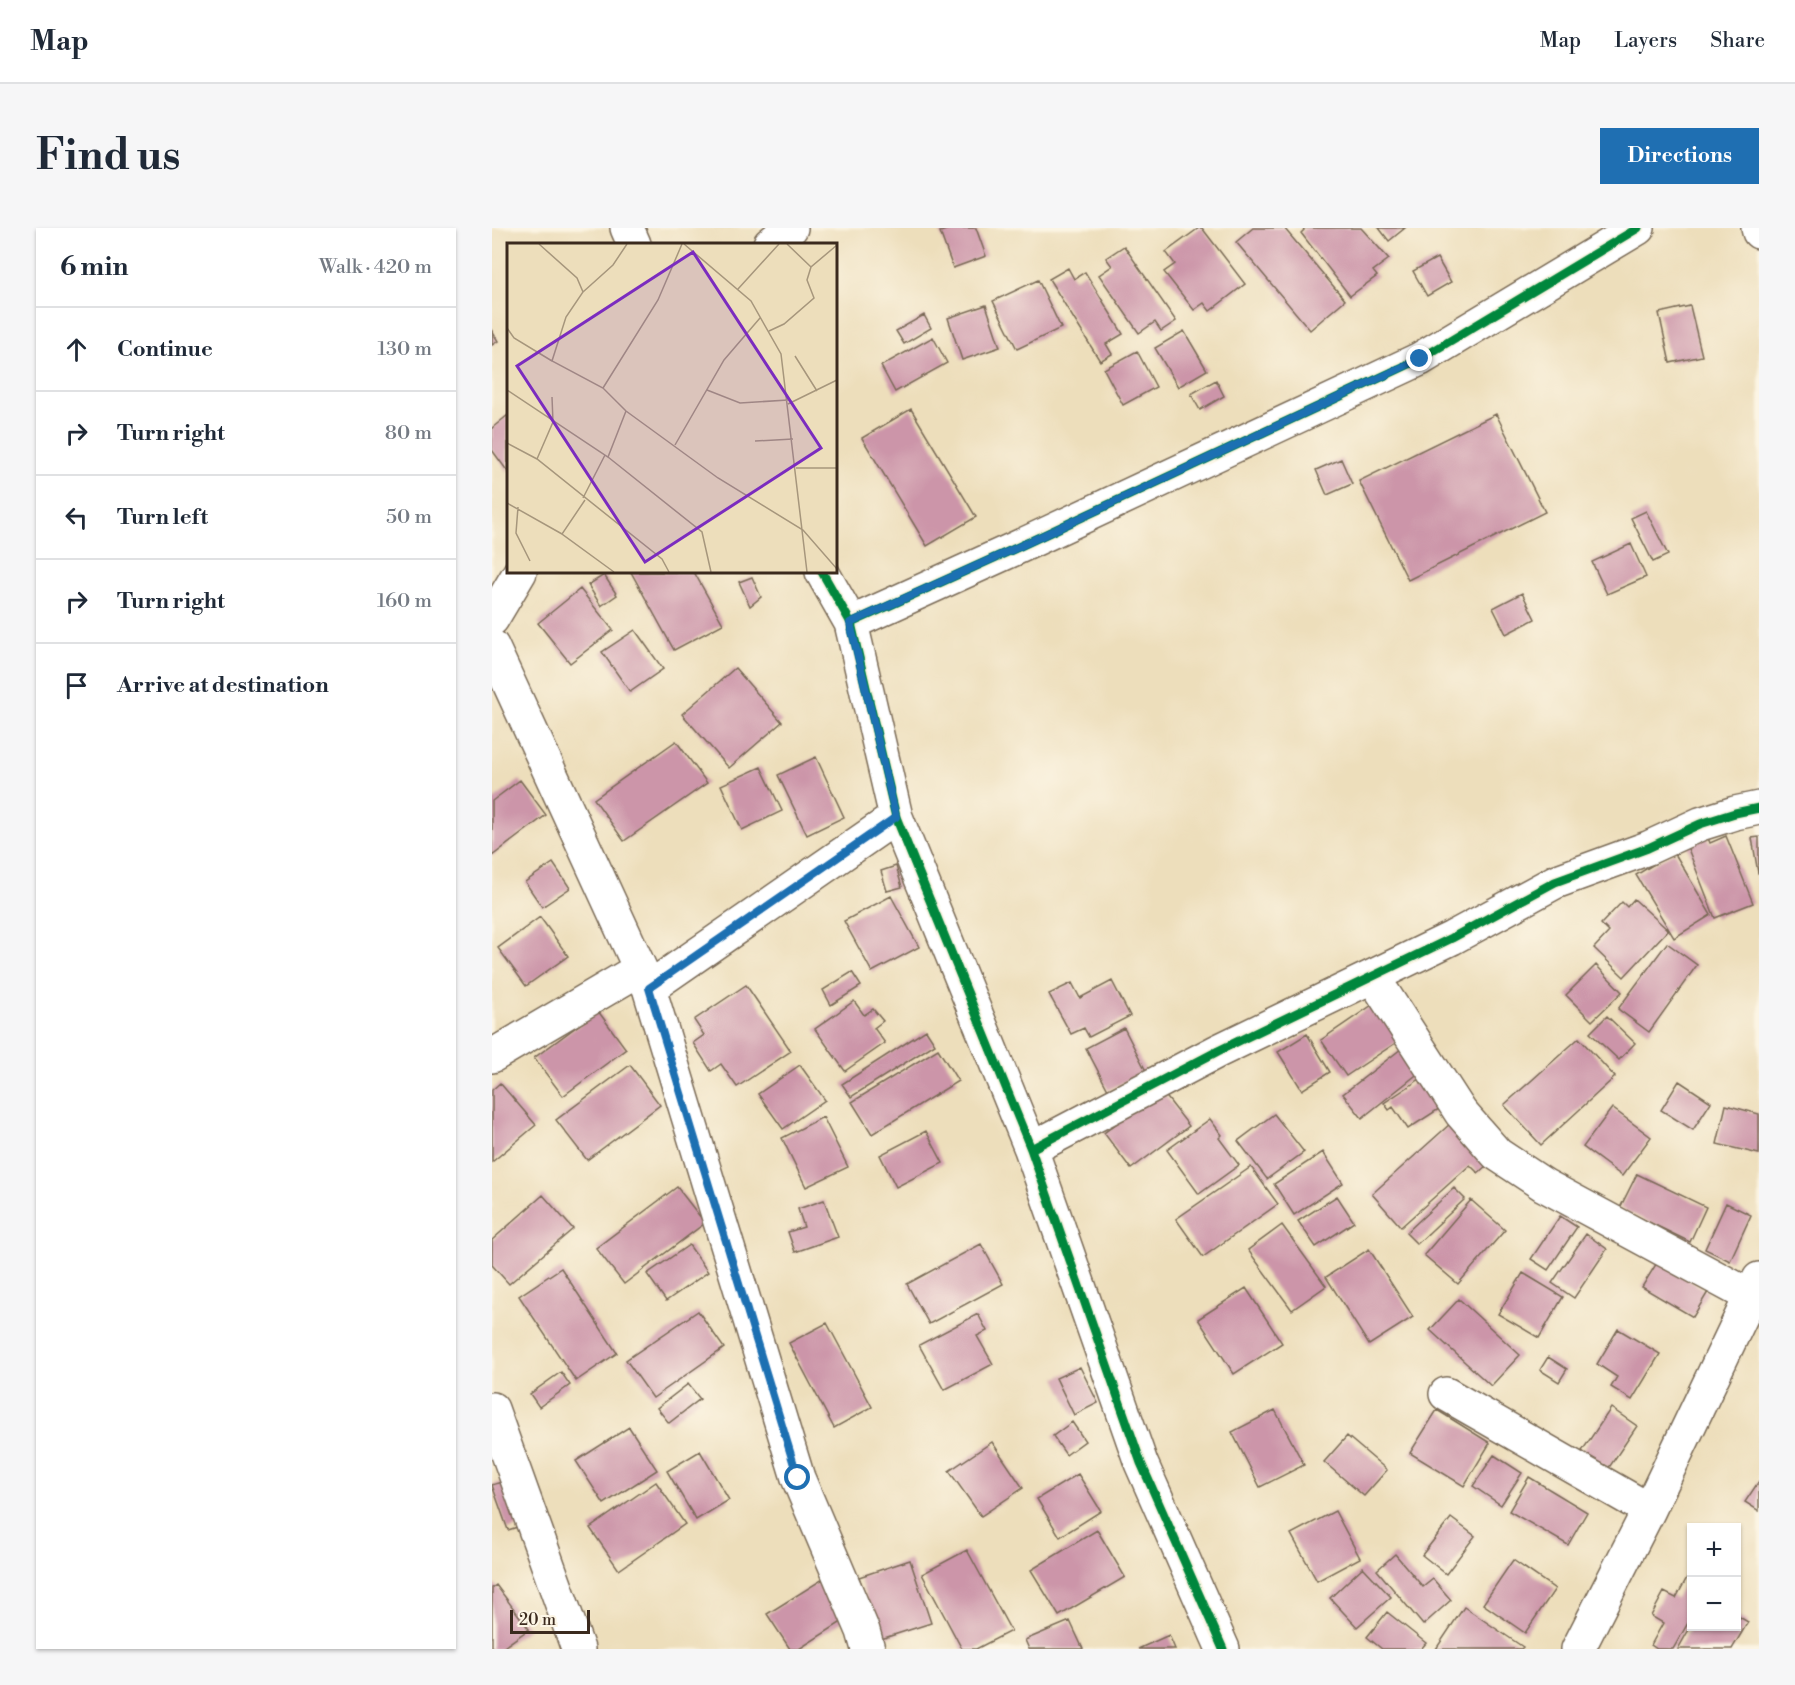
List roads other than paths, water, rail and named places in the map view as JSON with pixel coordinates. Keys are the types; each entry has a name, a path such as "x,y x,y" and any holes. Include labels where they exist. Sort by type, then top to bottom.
{"street":[{"path":"627,228 634,243"},
{"path":"771,243 791,228"},
{"path":"850,623 1420,359 1638,228"},
{"path":"492,619 519,573"},
{"path":"823,573 850,623 896,817 1031,1149 1141,1463 1223,1649"},
{"path":"492,646 645,979 798,1478 863,1631 868,1649"},
{"path":"1031,1149 1151,1084 1452,938 1556,882 1648,848 1700,824 1759,808"},
{"path":"492,1056 645,979 896,817"},
{"path":"1373,977 1461,1113 1497,1154 1544,1185 1752,1303 1578,1649"},
{"path":"1446,1394 1649,1510"},
{"path":"492,1409 578,1649"}]}
